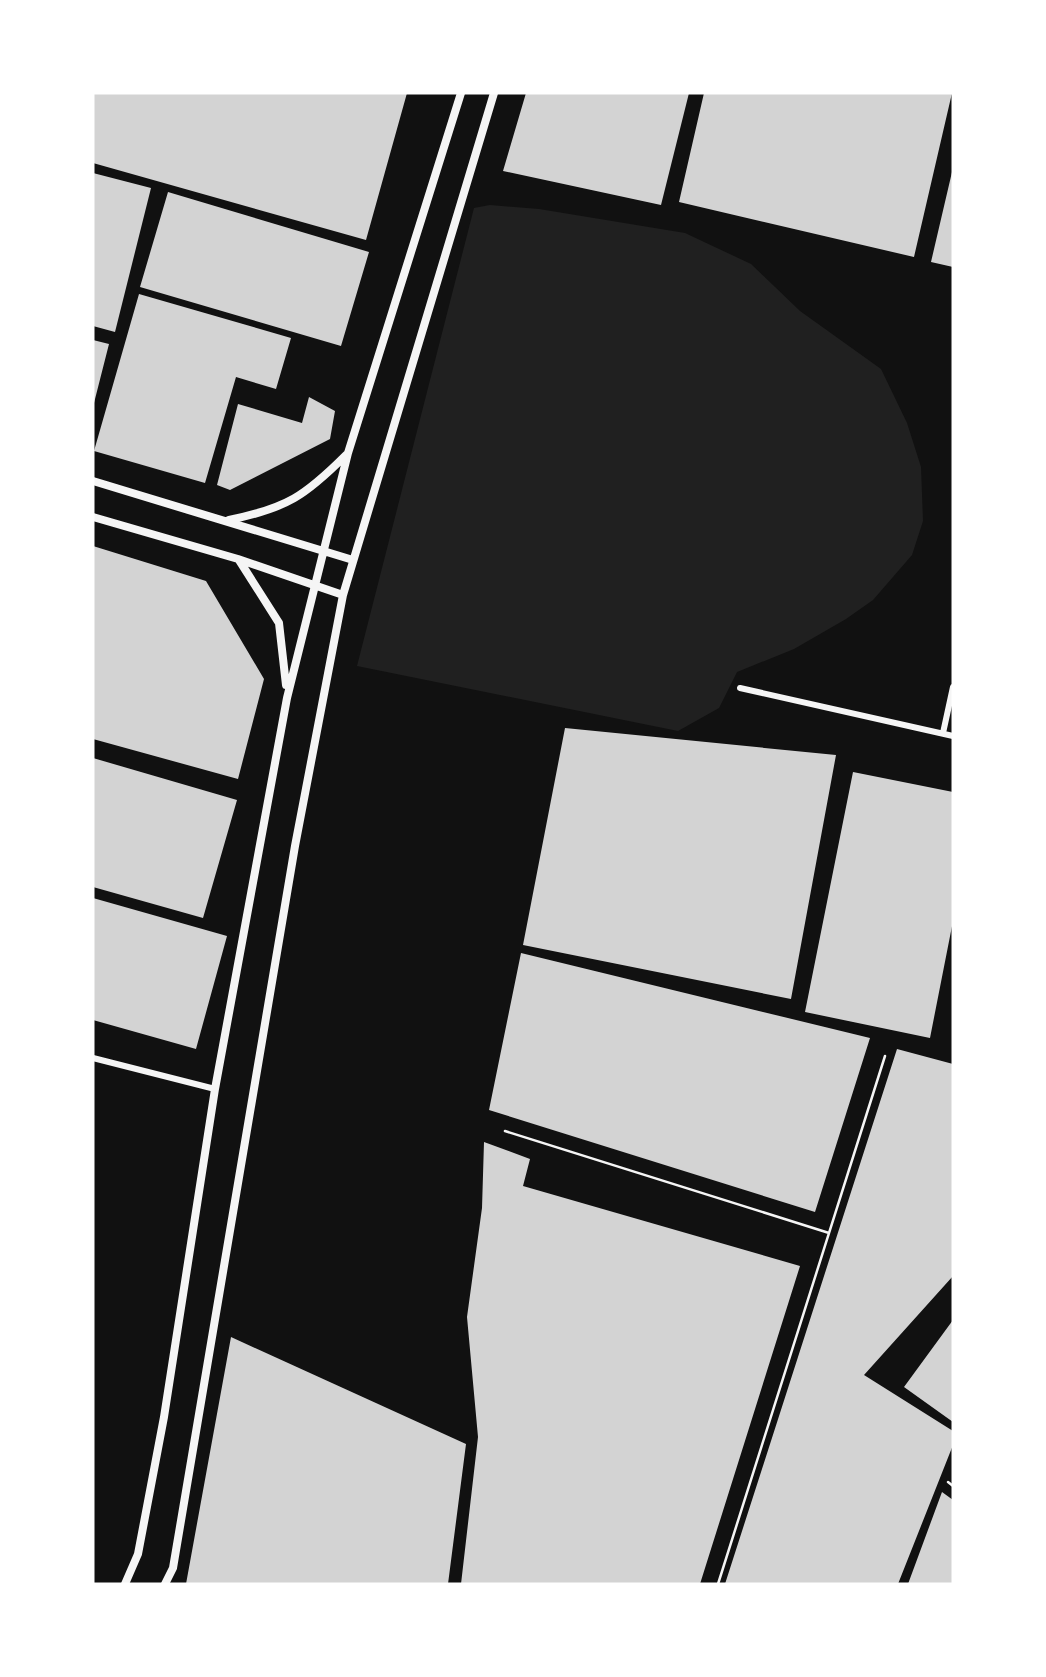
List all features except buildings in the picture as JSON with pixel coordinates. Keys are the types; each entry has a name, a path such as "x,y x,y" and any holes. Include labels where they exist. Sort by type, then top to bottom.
{"main road":[{"path":"125,1584 138,1554 161,1431 215,1089 287,698 322,548 348,453 461,93"},
{"path":"165,1584 173,1568 199,1426 295,846 343,595 494,93"},
{"path":"225,520 291,502 314,488 348,453"},
{"path":"93,481 322,548 353,560"},
{"path":"93,517 238,559 343,595"},
{"path":"238,559 279,623 286,661 287,698"}],"street":[{"path":"943,733 953,687"},
{"path":"740,688 953,736"},
{"path":"93,1058 215,1089"}],"lane":[{"path":"718,1584 885,1056"},
{"path":"505,1131 830,1233"},
{"path":"948,1482 953,1486"}],"shaded area":[{"path":"490,205 539,209 685,233 751,264 800,311 881,369 907,423 921,467 923,521 912,555 873,600 794,649 737,672 719,708 678,731 357,666 474,208"}]}
